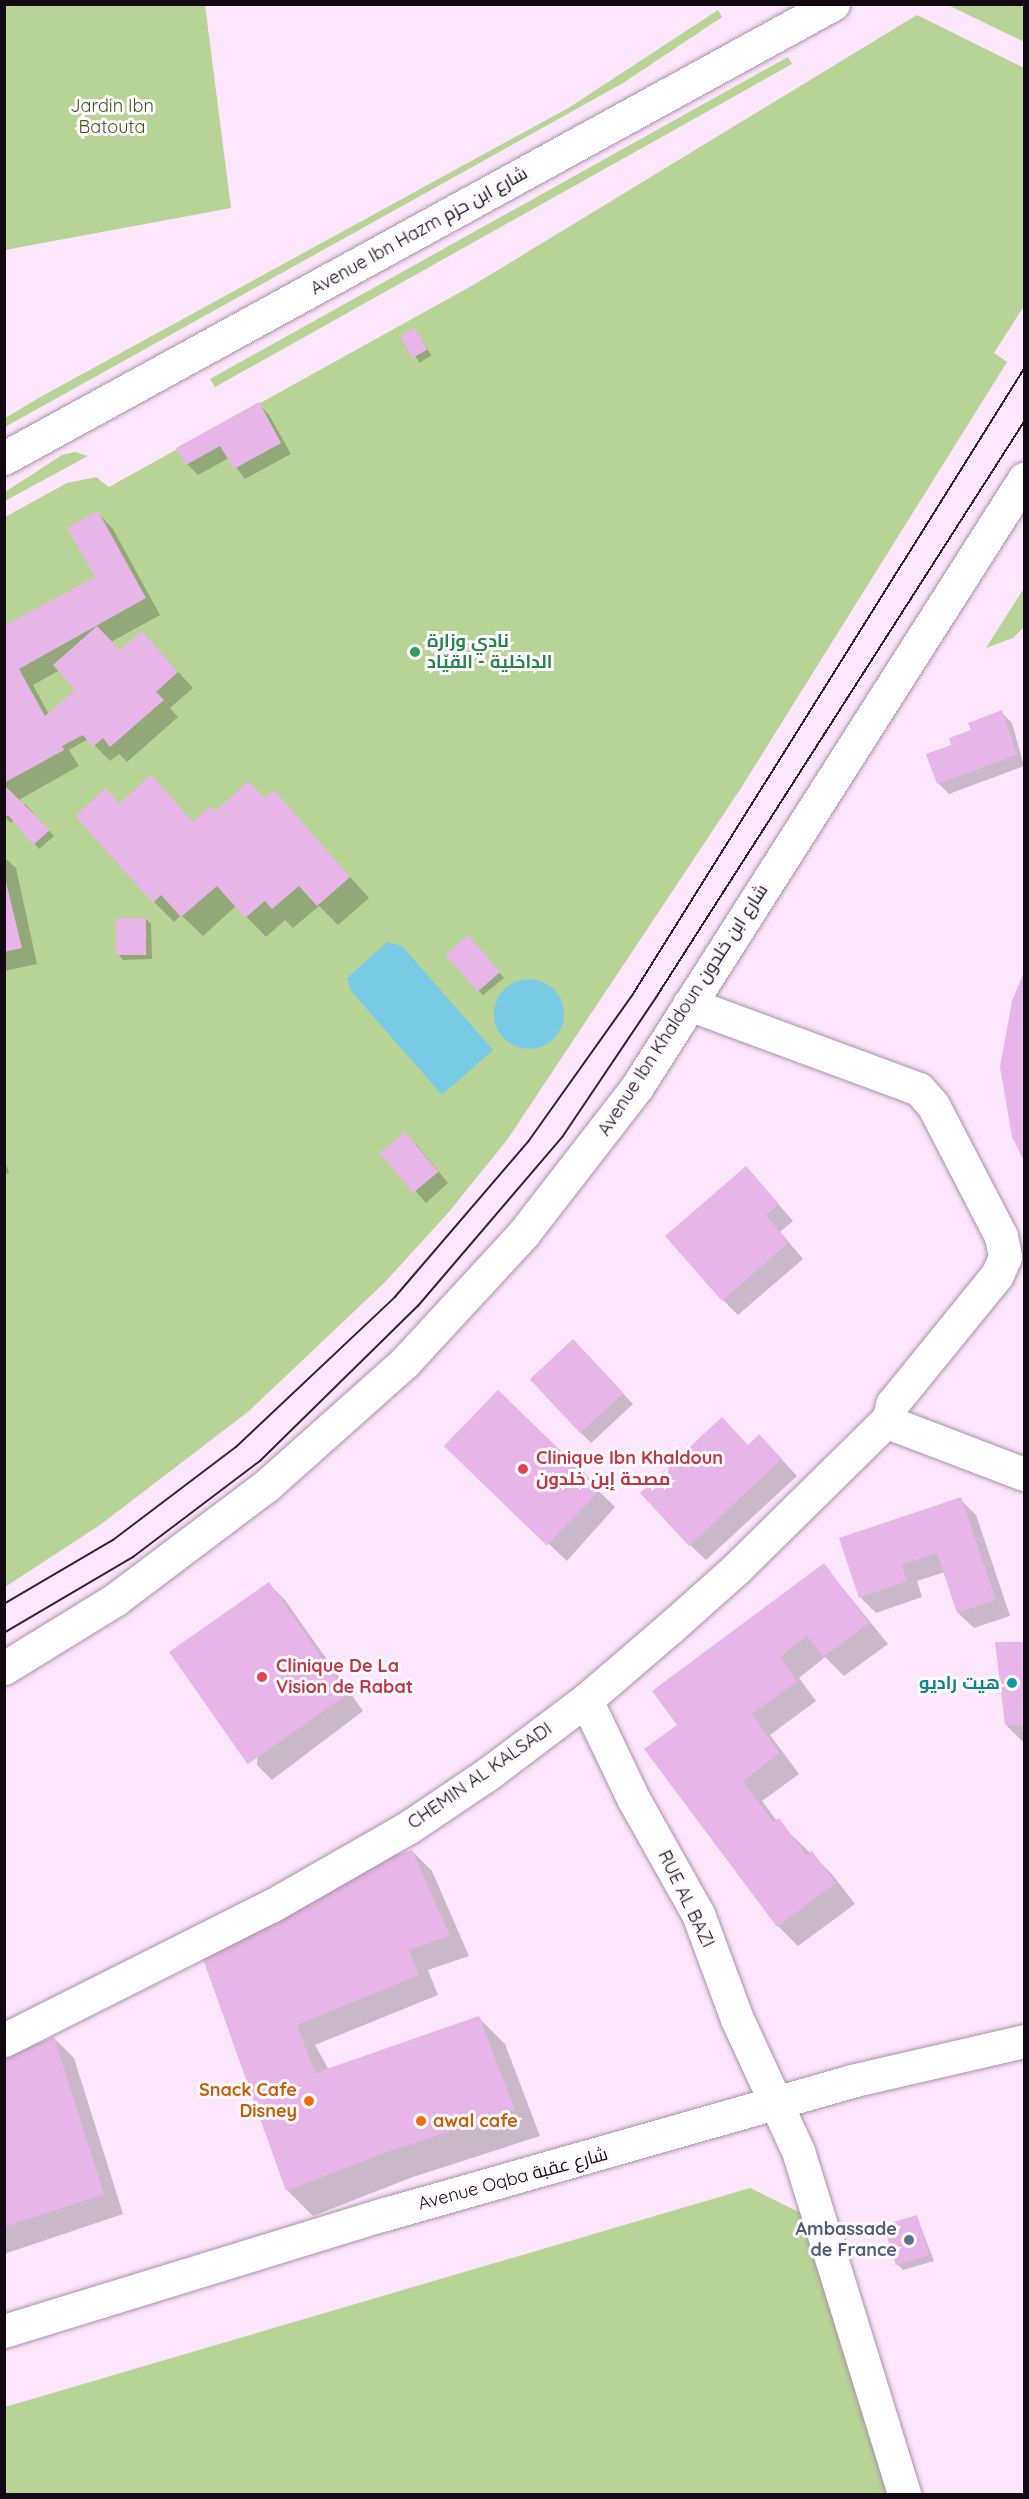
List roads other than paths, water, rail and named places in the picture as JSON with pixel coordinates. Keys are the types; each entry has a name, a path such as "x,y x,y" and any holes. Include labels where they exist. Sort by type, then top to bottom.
{"street":[{"name":"Avenue Ibn Hazm شارع ابن حزم","path":"4,458 833,4"},
{"name":"Avenue Ibn Khaldoun شارع ابن خلدون","path":"4,1668 116,1599 266,1486 405,1362 561,1188 637,1087 1024,479"},
{"name":"CHEMIN AL KALSADI","path":"4,2040 271,1906 409,1827 489,1773 586,1700 737,1568 889,1418 892,1404 997,1275 1005,1257 1001,1236 933,1105 919,1089 689,1004"},
{"path":"889,1418 898,1426 1024,1474"},
{"name":"RUE AL BAZI","path":"586,1700 634,1800 698,1914 737,2019 778,2103 808,2178 903,2494"},
{"name":"Avenue Oqba شارع عقبة","path":"4,2331 386,2214 851,2081 1024,2041"}],"water":[{"path":"387,942 402,946 493,1050 442,1095 351,991 347,978"},
{"path":"529,979 542,982 554,989 561,1001 564,1014 561,1027 554,1039 542,1046 529,1049 516,1046 504,1039 497,1027 494,1014 497,1001 504,989 516,982"}],"tram line":[{"path":"4,1604 113,1540 236,1447 395,1297 528,1142 633,994 1024,369"},
{"path":"4,1633 133,1557 260,1461 418,1306 563,1136 657,996 1024,422"}],"place":[{"name":"نادي وزارة الداخلية - القيّاد","path":"415,652"},
{"name":"Clinique Ibn Khaldoun مصحة إبن خلدون","path":"523,1469"},
{"name":"Clinique De La Vision de Rabat","path":"262,1677"},
{"name":"هيت راديو","path":"1012,1683"},
{"name":"Snack Cafe Disney","path":"309,2101"},
{"name":"awal cafe","path":"421,2121"},
{"name":"Ambassade de France","path":"909,2240"}],"park label":[{"name":"Jardin Ibn Batouta","path":"112,117"}]}
